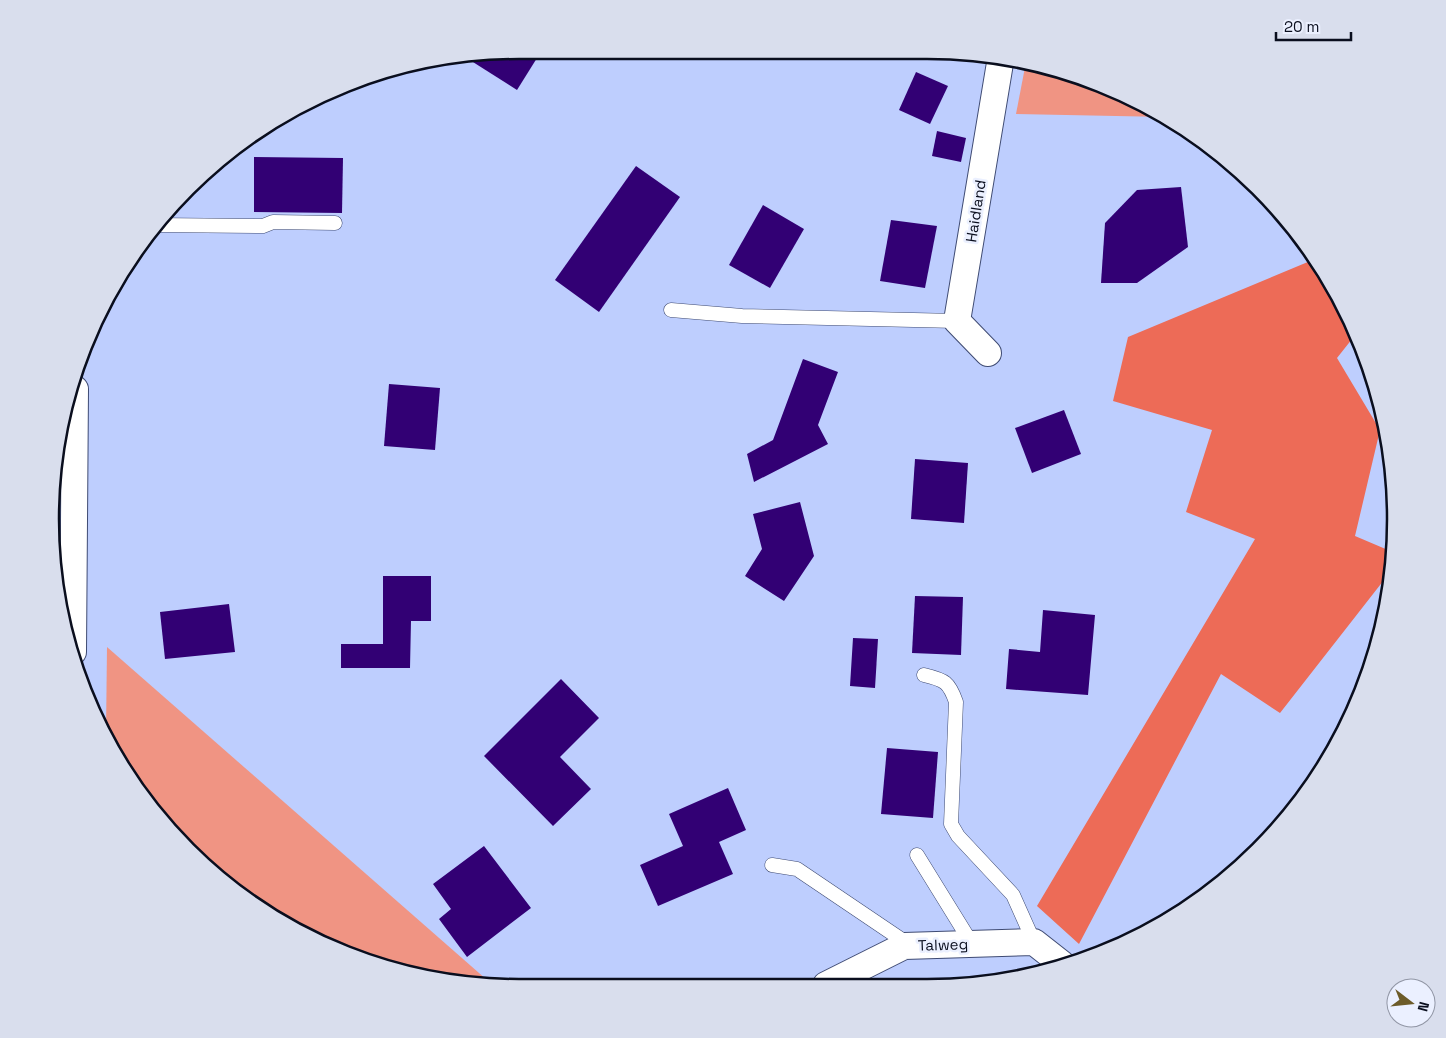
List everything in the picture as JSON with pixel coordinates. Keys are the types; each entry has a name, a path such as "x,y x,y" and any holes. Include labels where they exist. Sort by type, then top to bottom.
{"street":[{"name":"Haidland","path":"957,321 1000,65"},
{"path":"957,321 988,353"},
{"path":"73,634 75,397"},
{"path":"1034,942 1057,960"},
{"name":"Talweg","path":"838,979 904,946 1034,942"}],"lane":[{"path":"165,225 264,226 273,222 335,223"},
{"path":"671,310 742,316 957,321"},
{"path":"924,675 940,679 951,686 956,702 951,824 958,836 1013,895 1034,942"},
{"path":"917,855 972,944"},
{"path":"772,866 797,869 912,946"}],"shaded area":[{"path":"1025,70 1075,83 1131,106 1151,117 1016,114"},
{"path":"1309,262 1340,315 1351,340 1337,358 1378,429 1379,435 1355,536 1386,549 1383,582 1280,713 1221,674 1079,944 1037,906 1255,539 1186,512 1212,430 1113,401 1128,337"},
{"path":"107,647 484,978 429,970 371,955 315,932 263,902 216,865 173,822 136,775 106,723"}],"building":[{"path":"536,59 517,90 472,62"},
{"path":"916,72 948,86 930,124 899,110"},
{"path":"937,131 966,138 961,162 932,156"},
{"path":"254,157 343,158 342,213 254,212"},
{"path":"636,166 680,197 599,312 555,280"},
{"path":"1181,187 1188,247 1137,283 1101,283 1105,223 1137,190"},
{"path":"763,205 804,229 770,288 729,265"},
{"path":"891,220 937,226 925,288 880,281"},
{"path":"803,359 838,372 818,425 828,444 754,482 747,454 773,440"},
{"path":"389,384 440,388 435,450 384,446"},
{"path":"1064,410 1081,454 1032,473 1015,428"},
{"path":"915,459 968,463 964,523 911,519"},
{"path":"800,502 814,556 784,601 745,576 762,549 753,514"},
{"path":"383,576 431,576 431,621 411,621 410,668 341,668 341,644 383,644"},
{"path":"915,596 963,597 961,655 912,653"},
{"path":"229,604 235,652 165,659 160,612"},
{"path":"1043,610 1095,615 1088,695 1006,689 1009,649 1040,652"},
{"path":"853,638 878,639 875,688 850,686"},
{"path":"561,679 599,718 560,757 591,789 553,826 484,756"},
{"path":"887,748 938,752 933,818 881,814"},
{"path":"728,788 746,830 719,842 733,874 658,906 640,865 683,846 669,814"},
{"path":"484,846 531,908 467,957 439,919 451,909 433,884"}]}
